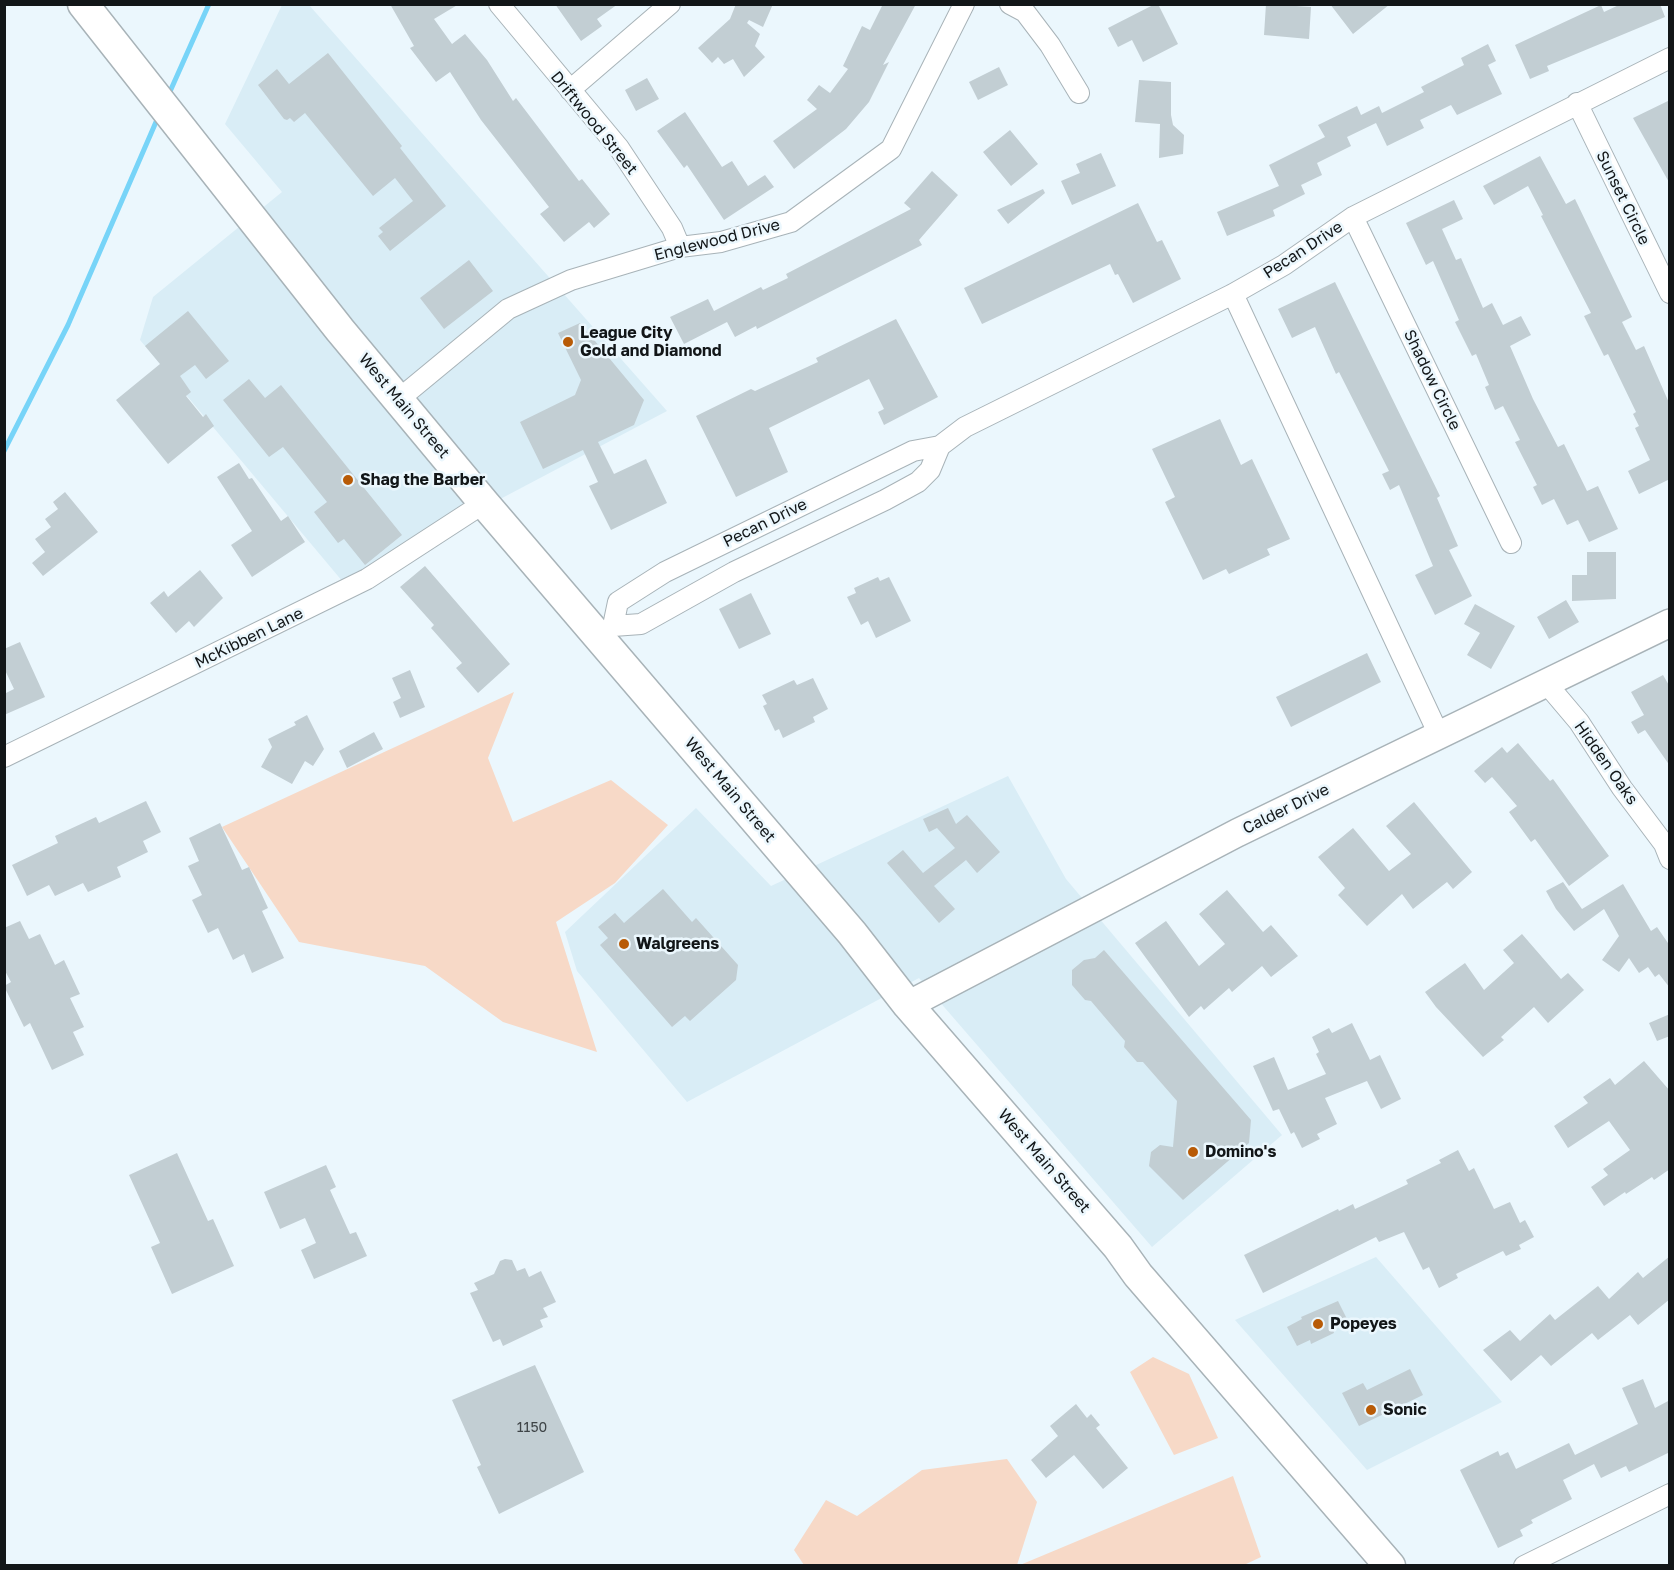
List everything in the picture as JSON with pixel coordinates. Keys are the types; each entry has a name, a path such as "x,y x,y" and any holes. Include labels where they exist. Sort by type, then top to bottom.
{"main road":[{"name":"West Main Street","path":"83,4 340,330 484,502 607,631 908,1005 1389,1566"}],"street":[{"name":"Driftwood Street","path":"499,4 619,148 672,228 680,247"},
{"path":"570,90 670,4"},
{"name":"Englewood Drive","path":"399,399 508,309 570,280 680,247 721,242 791,222 891,149 964,4"},
{"path":"1010,4 1025,12 1050,45 1079,93"},
{"name":"Pecan Drive","path":"607,631 618,602 665,572 913,451 940,446 965,426 1233,294 1284,265 1353,217 1670,58"},
{"name":"Sunset Circle","path":"1577,103 1670,293"},
{"name":"Shadow Circle","path":"1353,217 1511,543"},
{"path":"1233,294 1439,735"},
{"name":"Pecan Drive","path":"607,631 641,624 734,572 918,482 930,470 940,446"},
{"name":"McKibben Lane","path":"4,757 367,579 484,502"},
{"name":"Calder Drive","path":"908,1005 1237,833 1670,623"},
{"name":"Hidden Oaks","path":"1546,683 1580,722 1622,788 1668,850"},
{"path":"1524,1566 1670,1494"}],"shaded area":[{"path":"282,5 309,5 667,411 343,582 140,340 153,297 282,192 225,124"},
{"path":"514,692 488,758 513,822 611,780 668,825 615,883 556,922 597,1052 503,1022 425,966 299,942 222,827"},
{"path":"1008,776 1066,879 1282,1135 1152,1247 919,978 687,1102 577,971 565,932 696,808 771,886"},
{"path":"1376,1257 1502,1402 1367,1470 1235,1320"},
{"path":"1153,1357 1189,1374 1218,1438 1174,1455 1130,1372"},
{"path":"1007,1459 1037,1502 1017,1565 804,1565 794,1550 826,1500 857,1516 922,1470"},
{"path":"1233,1476 1261,1557 1244,1565 1020,1565"}],"building":[{"path":"390,4 459,4 434,19 452,44 465,34 487,60 513,101 516,98 579,181 582,179 610,214 594,228 589,222 564,242 540,214 549,207 481,120 450,72 436,82 410,48 414,46"},
{"path":"555,4 618,4 597,19 602,26 581,41"},
{"path":"736,4 773,4 763,27 749,20 747,23 760,34 755,46 765,57 744,77 733,59 724,64 718,57 712,63 698,48 730,19"},
{"path":"883,4 916,4 883,65 889,62 869,102 846,129 794,169 773,141 817,109 807,100 819,85 830,93 848,69 843,66 862,26 870,30"},
{"path":"1158,4 1178,44 1143,62 1132,40 1118,47 1108,28"},
{"path":"1266,4 1311,7 1309,39 1264,35"},
{"path":"1330,4 1390,4 1353,34"},
{"path":"1621,4 1660,4 1665,17 1547,66 1549,71 1530,79 1515,45 1601,5 1604,12"},
{"path":"1488,44 1496,61 1488,65 1502,94 1457,115 1451,105 1420,120 1424,128 1387,146 1376,123 1347,137 1351,146 1317,163 1322,175 1301,185 1305,194 1273,210 1275,216 1227,236 1217,212 1279,186 1269,165 1325,137 1318,125 1357,106 1361,115 1379,106 1382,113 1424,92 1421,87 1464,65 1461,58"},
{"path":"328,53 402,146 400,148 446,206 390,251 378,236 383,232 379,228 413,201 395,178 373,196 305,113 294,122 290,118 284,119 258,85 277,69 289,84"},
{"path":"999,67 1008,85 978,100 969,82"},
{"path":"647,78 659,99 636,111 625,90"},
{"path":"1139,80 1171,82 1171,115 1173,125 1184,135 1183,154 1159,158 1160,124 1135,122"},
{"path":"1670,100 1670,184 1633,118"},
{"path":"685,112 722,167 732,161 748,186 765,175 774,187 724,220 687,165 684,168 657,131"},
{"path":"1010,130 1038,164 1011,186 983,152"},
{"path":"1101,153 1116,186 1072,205 1061,181 1080,173 1076,164"},
{"path":"1540,156 1566,204 1575,199 1632,317 1622,322 1636,350 1644,346 1670,405 1670,479 1639,494 1628,471 1650,460 1635,428 1639,426 1633,414 1636,412 1608,354 1604,356 1584,316 1591,313 1541,216 1543,215 1528,186 1494,205 1483,186"},
{"path":"932,171 958,195 919,240 922,245 757,329 756,326 735,337 727,322 684,344 670,317 708,299 714,311 761,287 763,290 788,278 786,274 911,209 904,203"},
{"path":"1043,189 1045,193 1008,224 997,210"},
{"path":"1454,200 1463,219 1442,229 1456,260 1461,258 1483,308 1492,303 1503,325 1521,316 1531,335 1510,346 1533,399 1558,447 1564,444 1587,491 1598,486 1618,529 1589,542 1578,520 1567,525 1554,499 1542,505 1533,487 1537,485 1515,442 1520,440 1503,406 1495,410 1485,387 1489,385 1476,354 1472,356 1455,322 1459,320 1433,261 1426,265 1406,223"},
{"path":"1138,203 1157,242 1162,240 1181,279 1133,303 1118,274 1115,275 1110,264 982,324 964,288"},
{"path":"469,260 493,291 444,329 420,298"},
{"path":"1335,282 1440,496 1437,498 1458,546 1449,550 1472,596 1435,615 1415,575 1433,566 1399,485 1390,490 1382,474 1389,471 1339,372 1336,374 1315,327 1292,338 1278,309"},
{"path":"188,311 229,361 206,379 195,365 180,376 191,392 186,396 203,417 206,414 214,426 168,464 116,400 160,364 145,346"},
{"path":"896,319 938,397 884,425 878,412 884,409 869,379 769,428 788,472 736,497 696,416 751,389 755,391 818,362 816,358"},
{"path":"580,323 644,400 634,425 598,442 614,474 646,459 667,503 611,530 589,486 598,482 583,450 543,469 520,422 575,395 581,380 558,333"},
{"path":"249,379 265,398 281,385 402,535 365,565 344,539 338,543 314,512 327,502 283,447 269,457 223,400"},
{"path":"1220,419 1241,465 1252,459 1290,539 1267,549 1270,555 1229,574 1226,569 1203,580 1165,502 1175,497 1152,449"},
{"path":"239,463 281,521 288,516 305,542 252,577 231,545 252,531 217,477"},
{"path":"65,492 98,532 43,576 32,563 45,552 35,539 51,527 45,519 58,509 53,502"},
{"path":"1587,552 1616,552 1616,599 1572,601 1572,575 1587,575"},
{"path":"425,566 510,664 478,693 456,668 462,663 431,628 434,625 400,587"},
{"path":"200,570 223,598 194,627 189,621 176,633 150,603 164,591 168,597"},
{"path":"878,577 880,581 889,577 911,621 876,638 868,621 861,625 847,597 856,593 854,588"},
{"path":"751,593 771,634 739,649 719,609"},
{"path":"1566,600 1579,622 1549,639 1537,617"},
{"path":"1475,604 1515,626 1491,669 1467,655 1480,633 1464,624"},
{"path":"20,642 45,697 4,715 4,694 14,689 4,668 4,649"},
{"path":"1367,653 1381,682 1291,727 1276,697"},
{"path":"410,670 425,707 400,718 393,702 401,698 392,678"},
{"path":"1663,675 1670,687 1670,766 1645,730 1638,734 1631,722 1644,715 1631,692"},
{"path":"813,678 828,709 813,717 815,722 783,738 779,729 775,731 763,706 767,704 762,695 794,680 797,685"},
{"path":"307,715 324,749 313,766 305,761 292,784 261,767 272,747 268,739 296,725 294,722"},
{"path":"374,732 383,749 347,768 339,751"},
{"path":"1518,743 1550,781 1553,779 1609,856 1569,886 1535,839 1531,842 1509,812 1517,806 1492,777 1485,783 1474,771 1502,747 1507,753"},
{"path":"146,801 161,832 143,841 148,852 117,867 121,877 88,892 83,883 55,896 49,885 27,896 12,865 58,843 55,836 96,817 99,823"},
{"path":"1414,802 1472,872 1453,889 1447,882 1413,909 1402,894 1367,926 1338,895 1345,888 1318,857 1353,828 1389,871 1411,854 1386,826"},
{"path":"948,808 956,824 967,815 1000,852 977,873 966,860 934,886 955,909 939,923 887,863 903,850 923,873 955,848 937,828 929,832 923,819"},
{"path":"220,823 242,870 249,867 268,908 262,911 284,958 252,973 244,954 233,960 218,928 208,933 192,900 202,895 188,866 199,861 189,838"},
{"path":"1563,882 1582,909 1623,884 1651,931 1657,927 1670,946 1670,988 1659,974 1655,977 1648,967 1639,973 1629,958 1619,972 1602,960 1619,936 1604,909 1574,931 1556,909 1546,891"},
{"name":"Walgreens","path":"663,889 692,922 696,918 738,965 736,980 690,1021 685,1016 672,1027 600,945 608,938 598,927 615,913 624,923"},
{"path":"1227,890 1263,932 1271,925 1298,956 1271,977 1262,966 1232,992 1229,988 1204,1010 1201,1006 1189,1017 1135,943 1166,921 1199,966 1225,944 1199,914"},
{"path":"20,921 29,939 40,934 55,965 64,960 80,994 70,998 84,1027 73,1032 84,1055 52,1070 30,1023 24,1027 4,986 11,982 4,969 4,928"},
{"path":"1522,934 1561,979 1568,973 1584,990 1548,1023 1534,1007 1501,1037 1504,1040 1483,1057 1425,992 1465,963 1484,990 1514,963 1503,950"},
{"path":"1104,950 1251,1120 1249,1143 1183,1200 1149,1166 1151,1152 1160,1145 1173,1147 1177,1101 1143,1062 1137,1062 1124,1047 1125,1041 1091,1001 1085,1000 1072,985 1072,970 1084,960 1095,958"},
{"path":"1670,1014 1670,1036 1657,1041 1649,1023"},
{"path":"1352,1023 1370,1060 1380,1055 1401,1099 1381,1109 1367,1081 1325,1098 1337,1124 1317,1134 1320,1139 1302,1148 1294,1132 1291,1134 1279,1109 1273,1111 1253,1066 1274,1057 1288,1090 1326,1074 1316,1054 1319,1052 1312,1037 1329,1028 1332,1033"},
{"path":"1644,1061 1670,1091 1670,1169 1654,1180 1652,1177 1626,1194 1625,1192 1604,1206 1591,1187 1608,1175 1603,1169 1630,1150 1609,1121 1568,1148 1554,1126 1588,1103 1583,1097 1610,1078 1615,1085"},
{"path":"1458,1150 1469,1171 1474,1168 1494,1209 1510,1202 1520,1223 1525,1220 1534,1237 1519,1245 1521,1249 1506,1256 1503,1251 1456,1274 1458,1278 1439,1288 1429,1267 1423,1270 1404,1232 1379,1242 1376,1237 1263,1293 1244,1255 1338,1209 1339,1211 1353,1204 1355,1209 1408,1184 1406,1180 1441,1163 1439,1160"},
{"path":"177,1153 208,1221 213,1219 234,1266 172,1294 151,1247 160,1243 129,1175"},
{"path":"326,1165 336,1187 330,1190 350,1234 356,1232 367,1256 314,1279 301,1250 316,1243 305,1218 280,1229 264,1192"},
{"path":"1670,1256 1670,1299 1638,1325 1630,1315 1598,1340 1592,1333 1551,1366 1541,1355 1511,1381 1483,1350 1510,1330 1520,1341 1550,1314 1555,1320 1598,1286 1609,1299 1638,1272 1643,1278"},
{"path":"512,1260 517,1271 525,1268 529,1277 541,1271 556,1302 543,1308 548,1317 540,1320 543,1327 503,1346 500,1339 493,1342 470,1293 478,1290 474,1283 494,1274 500,1261"},
{"name":"Popeyes","path":"1338,1301 1348,1321 1333,1329 1334,1333 1311,1344 1310,1340 1297,1346 1287,1327 1302,1319 1301,1317"},
{"path":"535,1365 584,1472 499,1514 477,1467 481,1465 452,1400"},
{"name":"Sonic","path":"1410,1369 1423,1395 1359,1426 1342,1393 1363,1383 1367,1390"},
{"path":"1643,1379 1655,1408 1670,1400 1670,1452 1629,1472 1626,1466 1601,1478 1594,1464 1563,1480 1572,1499 1531,1520 1533,1523 1520,1530 1523,1536 1498,1548 1460,1470 1498,1451 1500,1456 1508,1452 1516,1469 1569,1443 1575,1455 1638,1424 1622,1388"},
{"path":"1076,1404 1087,1418 1091,1414 1100,1425 1096,1428 1128,1468 1103,1489 1074,1455 1046,1478 1031,1460 1058,1436 1050,1426"}],"waterway":[{"path":"168,96 209,4"},
{"path":"4,451 68,325 159,115"}],"place":[{"name":"League City Gold and Diamond","path":"568,342"},
{"name":"Shag the Barber","path":"348,480"},
{"name":"Walgreens","path":"624,944"},
{"name":"Domino's","path":"1193,1152"},
{"name":"Popeyes","path":"1318,1324"},
{"name":"Sonic","path":"1371,1410"}]}
